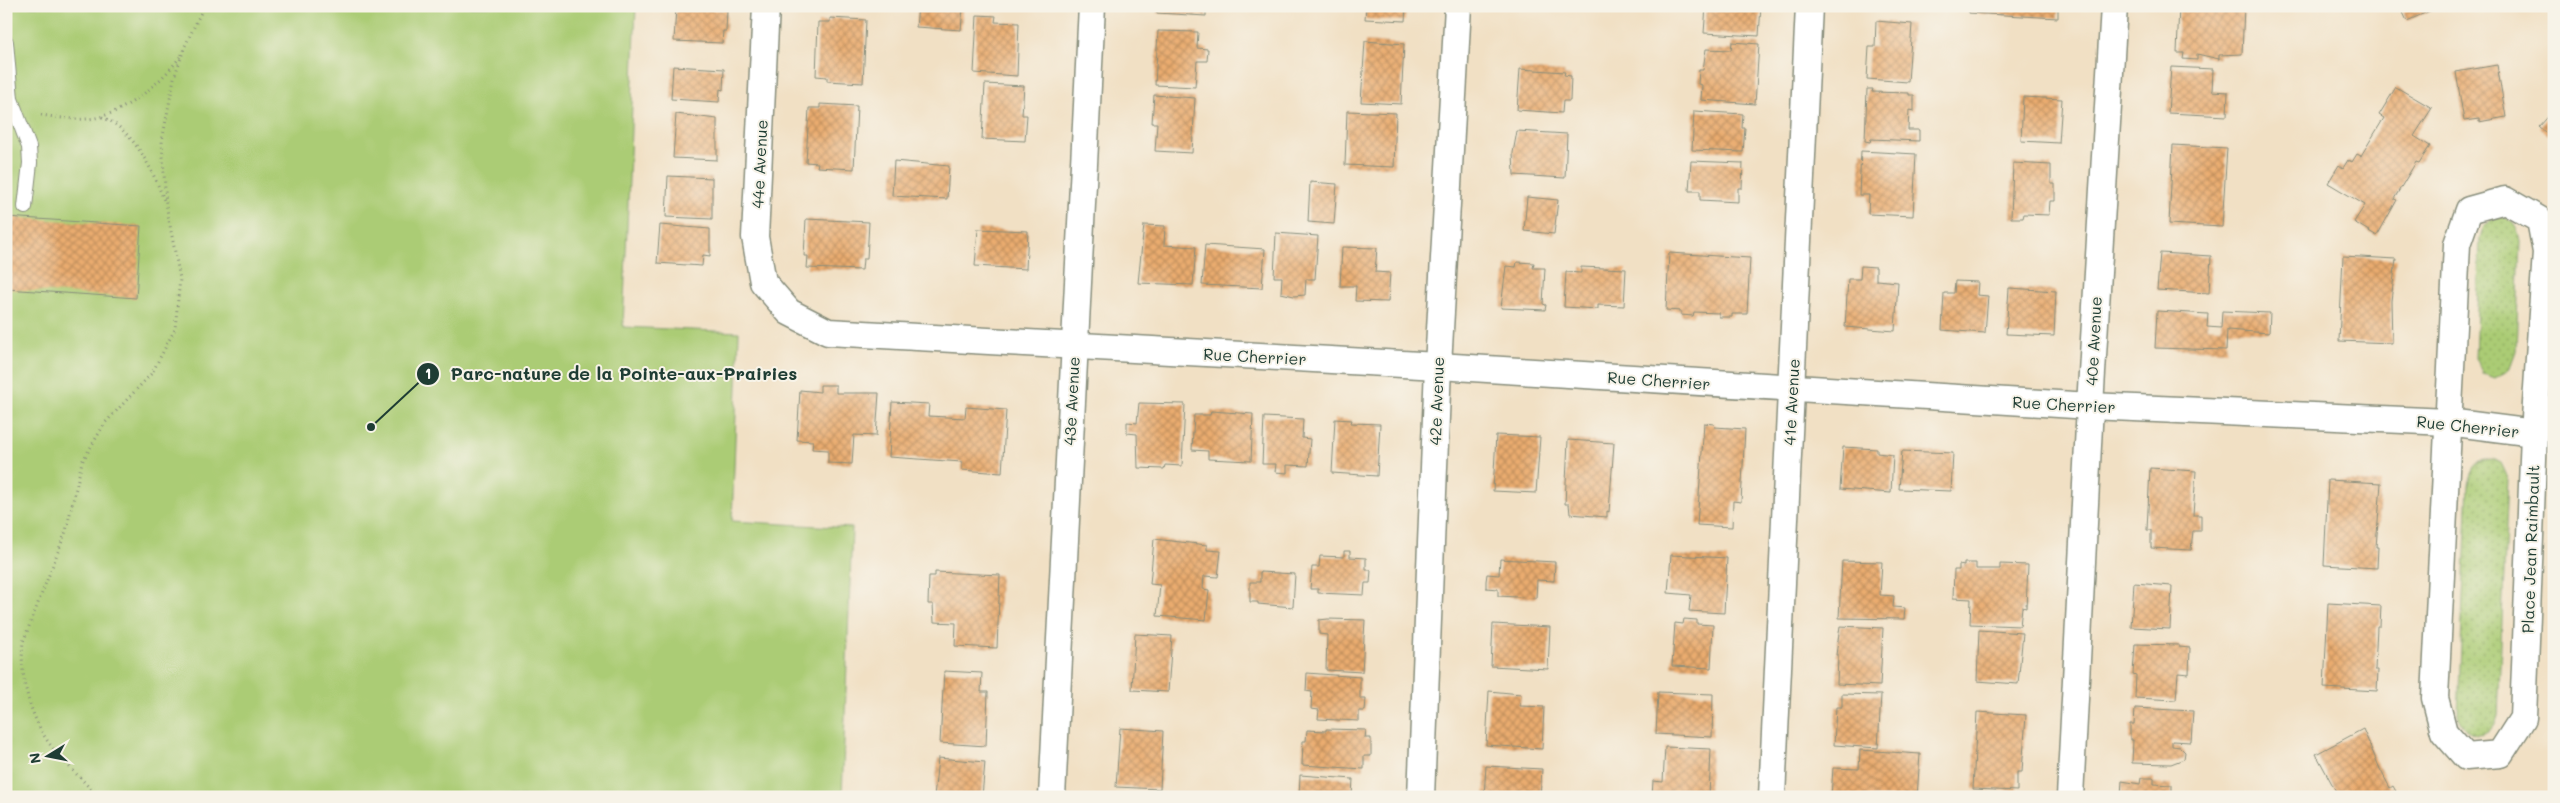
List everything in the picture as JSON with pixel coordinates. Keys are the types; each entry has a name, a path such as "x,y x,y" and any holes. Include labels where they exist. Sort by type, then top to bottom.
{"street":[{"name":"44e Avenue","path":"766,6 755,236 763,282 789,312"},
{"name":"43e Avenue","path":"1052,797 1092,6"},
{"name":"42e Avenue","path":"1421,797 1438,366 1458,6"},
{"name":"41e Avenue","path":"1772,797 1809,6"},
{"name":"40e Avenue","path":"2070,797 2090,406 2114,6"},
{"name":"Place Jean Raimbault","path":"2505,200 2540,220 2546,252 2534,433 2523,718 2500,754 2466,758 2444,732 2435,698 2448,422 2457,244 2468,210 2505,200"},
{"name":"Rue Cherrier","path":"789,312 828,332 1438,366 2090,406 2448,422 2534,433"}],"lane":[{"path":"6,42 11,99 29,147 30,163 25,207"}],"path":[{"path":"97,797 54,750 41,730 23,679 21,660 23,642 69,522 82,462 105,422 152,372 175,329 180,279 166,204 162,141 174,78 182,54 204,6"},
{"path":"15,113 86,119 101,117 119,109 153,87 168,73 182,54"},
{"path":"101,117 113,122 143,156 166,204"}],"green space":[{"path":"6,6 636,6 623,327 739,332 732,521 852,528 842,797 6,797"},
{"path":"2494,217 2505,218 2513,223 2520,242 2516,351 2509,370 2495,378 2482,373 2475,358 2480,238 2483,228"},
{"path":"2493,459 2501,463 2508,478 2498,716 2490,730 2478,735 2466,729 2461,723 2458,714 2468,484 2473,469 2479,463"}],"building":[{"path":"918,6 963,7 961,30 916,27"},
{"path":"1157,6 1206,6 1206,16 1157,13"},
{"path":"1366,6 1406,6 1405,21 1365,19"},
{"path":"1706,6 1761,6 1759,36 1704,33"},
{"path":"1879,6 1909,6 1909,9"},
{"path":"1969,6 2058,6 2058,18 1969,13"},
{"path":"2179,6 2244,6 2242,54 2219,55 2219,59 2197,54 2197,60 2183,59 2184,53 2177,53"},
{"path":"2400,6 2432,6 2434,9 2407,21"},
{"path":"676,7 727,10 726,31 723,31 722,43 674,41"},
{"path":"977,15 996,16 995,22 1019,23 1017,76 974,73"},
{"path":"830,18 866,20 863,83 827,81 827,77 816,76 818,22 830,22"},
{"path":"1876,21 1912,24 1908,82 1867,79 1869,47 1875,47"},
{"path":"1158,31 1198,32 1197,48 1208,49 1207,61 1197,61 1195,87 1155,85"},
{"path":"1365,41 1404,44 1401,104 1361,102"},
{"path":"1732,42 1759,44 1755,104 1701,100 1702,85 1698,84 1699,70 1703,70 1706,49 1731,50"},
{"path":"2497,65 2506,117 2479,122 2479,119 2464,121 2456,72"},
{"path":"673,66 724,69 723,90 720,89 719,102 671,99"},
{"path":"2171,67 2213,69 2212,91 2228,92 2227,116 2168,113"},
{"path":"1520,69 1565,72 1564,75 1571,76 1570,101 1563,101 1562,113 1517,110"},
{"path":"985,84 1024,86 1022,115 1027,115 1025,141 982,139"},
{"path":"2396,87 2432,108 2414,136 2430,146 2419,163 2416,162 2394,199 2397,200 2377,236 2354,222 2365,205 2328,183 2339,165 2343,168 2348,160 2352,162 2357,154 2361,156 2384,118 2379,115"},
{"path":"1867,89 1873,89 1872,92 1909,93 1909,95 1914,95 1914,111 1909,110 1908,130 1919,130 1919,141 1871,139 1870,142 1865,141"},
{"path":"1154,95 1195,98 1192,153 1155,151 1157,123 1152,123"},
{"path":"2023,97 2062,99 2059,143 2021,141"},
{"path":"820,104 857,106 854,169 817,167 818,163 806,162 809,108 820,108"},
{"path":"2554,110 2554,140 2539,127"},
{"path":"1347,111 1396,113 1394,167 1345,165"},
{"path":"1694,111 1743,114 1742,128 1745,128 1743,152 1692,150"},
{"path":"676,114 717,119 717,160 673,158"},
{"path":"1517,131 1567,134 1565,178 1514,175 1513,153"},
{"path":"2173,145 2227,148 2222,227 2169,224"},
{"path":"1861,151 1916,154 1913,216 1868,214 1869,195 1859,195"},
{"path":"894,161 949,166 947,199 892,196"},
{"path":"1691,161 1743,163 1742,188 1738,188 1738,202 1700,200 1700,191 1689,191"},
{"path":"2013,163 2051,165 2051,184 2055,184 2055,201 2050,201 2049,215 2024,214 2023,218 2011,218"},
{"path":"668,176 712,178 712,219 666,217"},
{"path":"1310,182 1337,184 1334,224 1308,222"},
{"path":"1527,197 1558,200 1554,234 1524,231"},
{"path":"7,217 141,226 136,298 6,289"},
{"path":"806,219 869,222 867,259 863,259 862,270 807,268 808,256 804,256"},
{"path":"660,225 710,229 710,256 703,255 702,266 657,263"},
{"path":"1144,225 1165,226 1164,245 1196,247 1193,285 1138,283"},
{"path":"978,229 1028,231 1026,269 975,266"},
{"path":"1276,233 1318,236 1315,279 1306,279 1305,295 1294,296 1281,293 1282,277 1274,277"},
{"path":"1205,245 1265,249 1262,288 1202,285"},
{"path":"1342,247 1377,248 1375,272 1390,273 1388,302 1355,301 1356,286 1340,286"},
{"path":"1669,253 1750,258 1747,314 1732,314 1732,317 1719,317 1719,313 1694,312 1693,316 1681,315 1681,311 1666,310"},
{"path":"2160,253 2211,256 2209,293 2157,290"},
{"path":"2343,256 2396,259 2391,301 2392,343 2339,341"},
{"path":"1517,262 1534,263 1533,268 1545,268 1543,304 1546,305 1545,310 1501,308 1506,266 1516,267"},
{"path":"1861,266 1876,267 1876,280 1898,282 1895,331 1845,327 1848,279 1860,279"},
{"path":"1581,267 1626,269 1624,306 1598,305 1598,309 1564,307 1566,272 1581,273"},
{"path":"1955,281 1978,282 1977,295 1988,296 1985,333 1942,330 1944,293 1954,293"},
{"path":"2009,288 2056,291 2054,336 2006,334"},
{"path":"2157,311 2208,314 2207,327 2221,328 2222,311 2270,313 2269,333 2227,330 2226,350 2155,348"},
{"path":"820,385 836,385 836,393 879,393 876,436 854,435 852,464 828,463 828,450 812,449 813,441 797,440 800,390 820,392"},
{"path":"892,402 929,404 928,416 965,418 966,407 1006,410 1002,473 962,470 962,462 889,457"},
{"path":"1139,403 1185,404 1182,466 1165,465 1164,469 1138,468 1137,434 1127,433 1127,422 1137,423"},
{"path":"1211,411 1253,414 1251,461 1208,459 1208,451 1192,450 1194,415 1210,415"},
{"path":"1264,417 1303,419 1302,438 1310,439 1308,466 1287,465 1287,473 1275,472 1276,464 1262,464"},
{"path":"1335,419 1352,420 1351,423 1380,424 1377,476 1332,473"},
{"path":"1704,423 1714,424 1715,427 1745,429 1741,502 1733,501 1732,527 1697,525"},
{"path":"1496,435 1540,437 1536,493 1493,491"},
{"path":"1568,440 1614,443 1609,512 1607,511 1607,517 1570,514 1569,504 1565,504"},
{"path":"1843,447 1877,449 1877,453 1893,455 1891,493 1840,489"},
{"path":"1902,451 1953,453 1951,491 1899,489"},
{"path":"2150,468 2196,471 2193,515 2201,515 2201,531 2193,531 2191,550 2151,548 2151,530 2147,530"},
{"path":"2328,480 2381,483 2376,547 2378,547 2377,568 2324,565"},
{"path":"1154,539 1207,545 1207,550 1221,551 1218,577 1204,576 1203,589 1209,590 1206,620 1157,616 1160,585 1150,584"},
{"path":"1344,551 1350,551 1350,557 1366,558 1366,570 1371,570 1370,583 1365,583 1364,595 1318,593 1318,589 1310,589 1312,567 1319,567 1320,556 1344,557"},
{"path":"1671,555 1727,558 1724,613 1689,611 1691,595 1668,593"},
{"path":"1500,559 1555,562 1554,581 1537,580 1536,598 1498,596 1498,589 1486,588 1486,581 1487,574 1499,575"},
{"path":"1842,561 1882,562 1880,595 1894,596 1893,607 1905,608 1904,619 1839,618"},
{"path":"1964,563 1976,563 1976,569 2000,569 2000,564 2028,565 2026,608 2022,607 2020,626 1970,624 1971,599 1953,598 1954,570 1959,570 1959,565 1964,566"},
{"path":"935,572 1000,575 997,648 955,646 956,623 934,622 933,604 928,604 929,576 935,576"},
{"path":"1260,572 1295,574 1293,607 1250,602 1250,582 1260,582"},
{"path":"2134,583 2172,586 2170,629 2131,627"},
{"path":"2328,603 2381,606 2380,626 2377,626 2375,670 2378,670 2377,691 2324,688"},
{"path":"1684,619 1697,620 1697,624 1713,625 1711,668 1672,666 1675,623 1683,624"},
{"path":"1319,620 1365,620 1362,672 1326,670 1327,635 1319,634"},
{"path":"1493,624 1550,627 1548,669 1491,666"},
{"path":"1840,626 1883,628 1880,686 1837,684 1838,655 1836,655"},
{"path":"1979,630 2023,633 2018,684 1977,681"},
{"path":"1135,634 1172,636 1168,692 1132,690"},
{"path":"2135,644 2179,645 2179,647 2190,648 2189,674 2178,673 2176,700 2135,698 2136,675 2133,674"},
{"path":"944,671 982,673 981,692 988,692 986,746 940,743"},
{"path":"1307,673 1360,677 1360,699 1366,699 1365,711 1359,711 1359,721 1318,719 1319,710 1311,709 1312,692 1306,691"},
{"path":"1489,691 1521,694 1520,706 1544,707 1542,749 1486,745"},
{"path":"1658,692 1713,694 1712,737 1656,734"},
{"path":"1842,694 1881,695 1878,748 1834,745 1836,707 1842,707"},
{"path":"2135,708 2193,711 2191,742 2172,741 2172,746 2180,747 2185,752 2184,759 2171,764 2132,763 2133,740 2130,740 2130,724 2134,724"},
{"path":"1977,712 2026,715 2022,772 2017,772 2017,791 1973,789"},
{"path":"1120,728 1163,731 1160,789 1116,787"},
{"path":"1326,729 1366,730 1365,738 1371,738 1371,756 1364,756 1364,769 1302,765 1303,741 1306,741 1307,730 1326,731"},
{"path":"2363,729 2390,788 2393,786 2399,797 2339,797 2316,754"},
{"path":"1665,747 1711,749 1709,797 1652,797 1653,781 1663,782"},
{"path":"1860,750 1920,754 1917,797 1831,797 1833,768 1859,769"},
{"path":"938,758 985,762 982,797 934,797"},
{"path":"1486,766 1542,769 1540,797 1484,797"},
{"path":"1300,775 1353,779 1352,795 1299,797"},
{"path":"2141,778 2154,778 2154,784 2172,785 2172,797 2116,797 2121,795 2122,781 2140,784"}],"place":[{"name":"Parc-nature de la Pointe-aux-Prairies","path":"371,427"}]}
